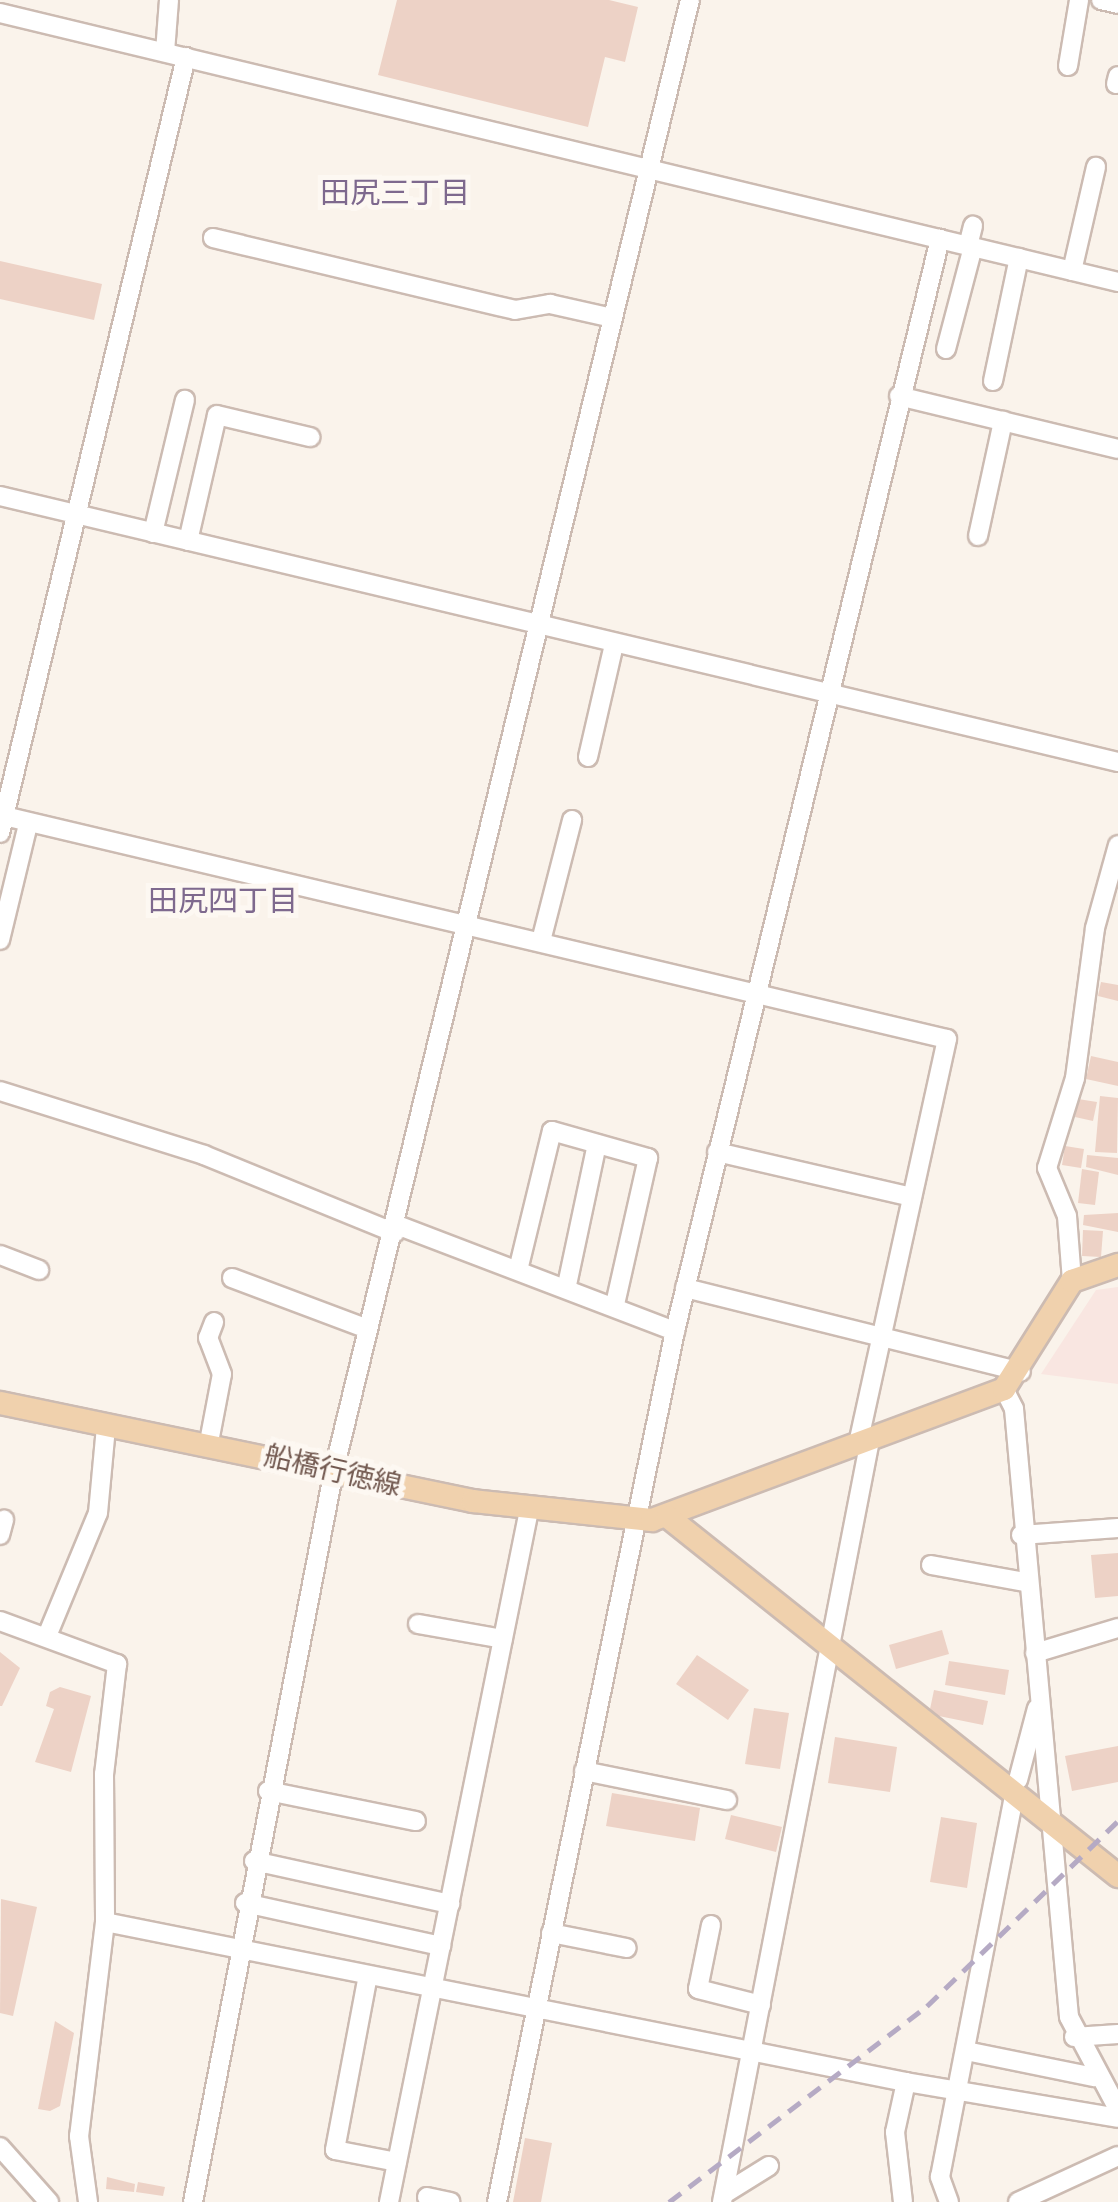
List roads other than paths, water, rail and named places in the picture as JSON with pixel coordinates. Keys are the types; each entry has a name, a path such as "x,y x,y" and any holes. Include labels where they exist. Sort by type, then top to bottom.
{"main road":[{"path":"1072,1281 1118,1265"},
{"name":"船橋行徳線","path":"0,1403 106,1426 209,1442 529,1510 634,1522 668,1517 1004,1389 1021,1372 1072,1281"},
{"path":"668,1517 831,1652 1016,1789 1118,1876"}],"street":[{"path":"165,52 169,0"},
{"path":"192,2202 245,1903 334,1470 396,1229 690,0"},
{"path":"1068,66 1079,0"},
{"path":"1101,0 1118,4"},
{"path":"0,13 1118,282"},
{"path":"186,57 1,822 28,824 947,1039 882,1334 831,1652 723,2198"},
{"path":"1072,271 1096,167"},
{"path":"946,349 973,226"},
{"path":"212,238 516,310 550,304 612,318"},
{"path":"497,2202 685,1288 826,695 940,239"},
{"path":"993,381 1019,258"},
{"path":"899,396 1118,449"},
{"path":"153,533 185,400"},
{"path":"188,541 217,415 310,437"},
{"path":"978,536 1003,421"},
{"path":"0,496 1118,762"},
{"path":"588,756 614,644"},
{"path":"541,942 572,820"},
{"path":"0,940 28,824"},
{"path":"1072,1281 1068,1216 1047,1168 1075,1078 1116,858"},
{"path":"0,1093 204,1155 396,1229 518,1266 676,1331"},
{"path":"518,1266 552,1131 648,1158 615,1304"},
{"path":"568,1285 597,1144"},
{"path":"717,1152 912,1197"},
{"path":"0,1255 39,1270"},
{"path":"232,1278 368,1328"},
{"path":"685,1288 882,1334 1021,1372"},
{"path":"209,1442 222,1374 208,1338 214,1322"},
{"path":"1004,1389 1014,1409 1025,1582 1074,2037 1094,2077 1118,2109"},
{"path":"47,1636 98,1512 106,1426"},
{"path":"388,2202 435,1988 440,1946 529,1510"},
{"path":"1021,1535 1118,1528"},
{"path":"931,1566 1025,1582"},
{"path":"0,1622 117,1664 104,1774 105,1922 79,2136 87,2202"},
{"path":"418,1624 503,1639"},
{"path":"1035,1653 1118,1628"},
{"path":"950,2202 940,2177 1016,1789 1040,1698"},
{"path":"584,1771 728,1800"},
{"path":"268,1791 416,1821"},
{"path":"254,1861 450,1904"},
{"path":"245,1903 440,1946"},
{"path":"105,1922 754,2048 906,2082 1118,2118"},
{"path":"711,1924 698,1989 761,2005"},
{"path":"551,1932 627,1948"},
{"path":"368,1975 334,2150 397,2162"},
{"path":"1074,2037 1118,2034"},
{"path":"966,2051 1094,2077"},
{"path":"902,2202 895,2132 906,2082"},
{"path":"0,2147 49,2202"},
{"path":"1018,2202 1118,2156"},
{"path":"723,2198 768,2166"},
{"path":"427,2197 450,2202"}],"railway":[{"path":"669,2202 927,2006 1118,1821"}],"district":[{"name":"田尻三丁目","path":"395,192"},
{"name":"田尻四丁目","path":"223,900"}]}
